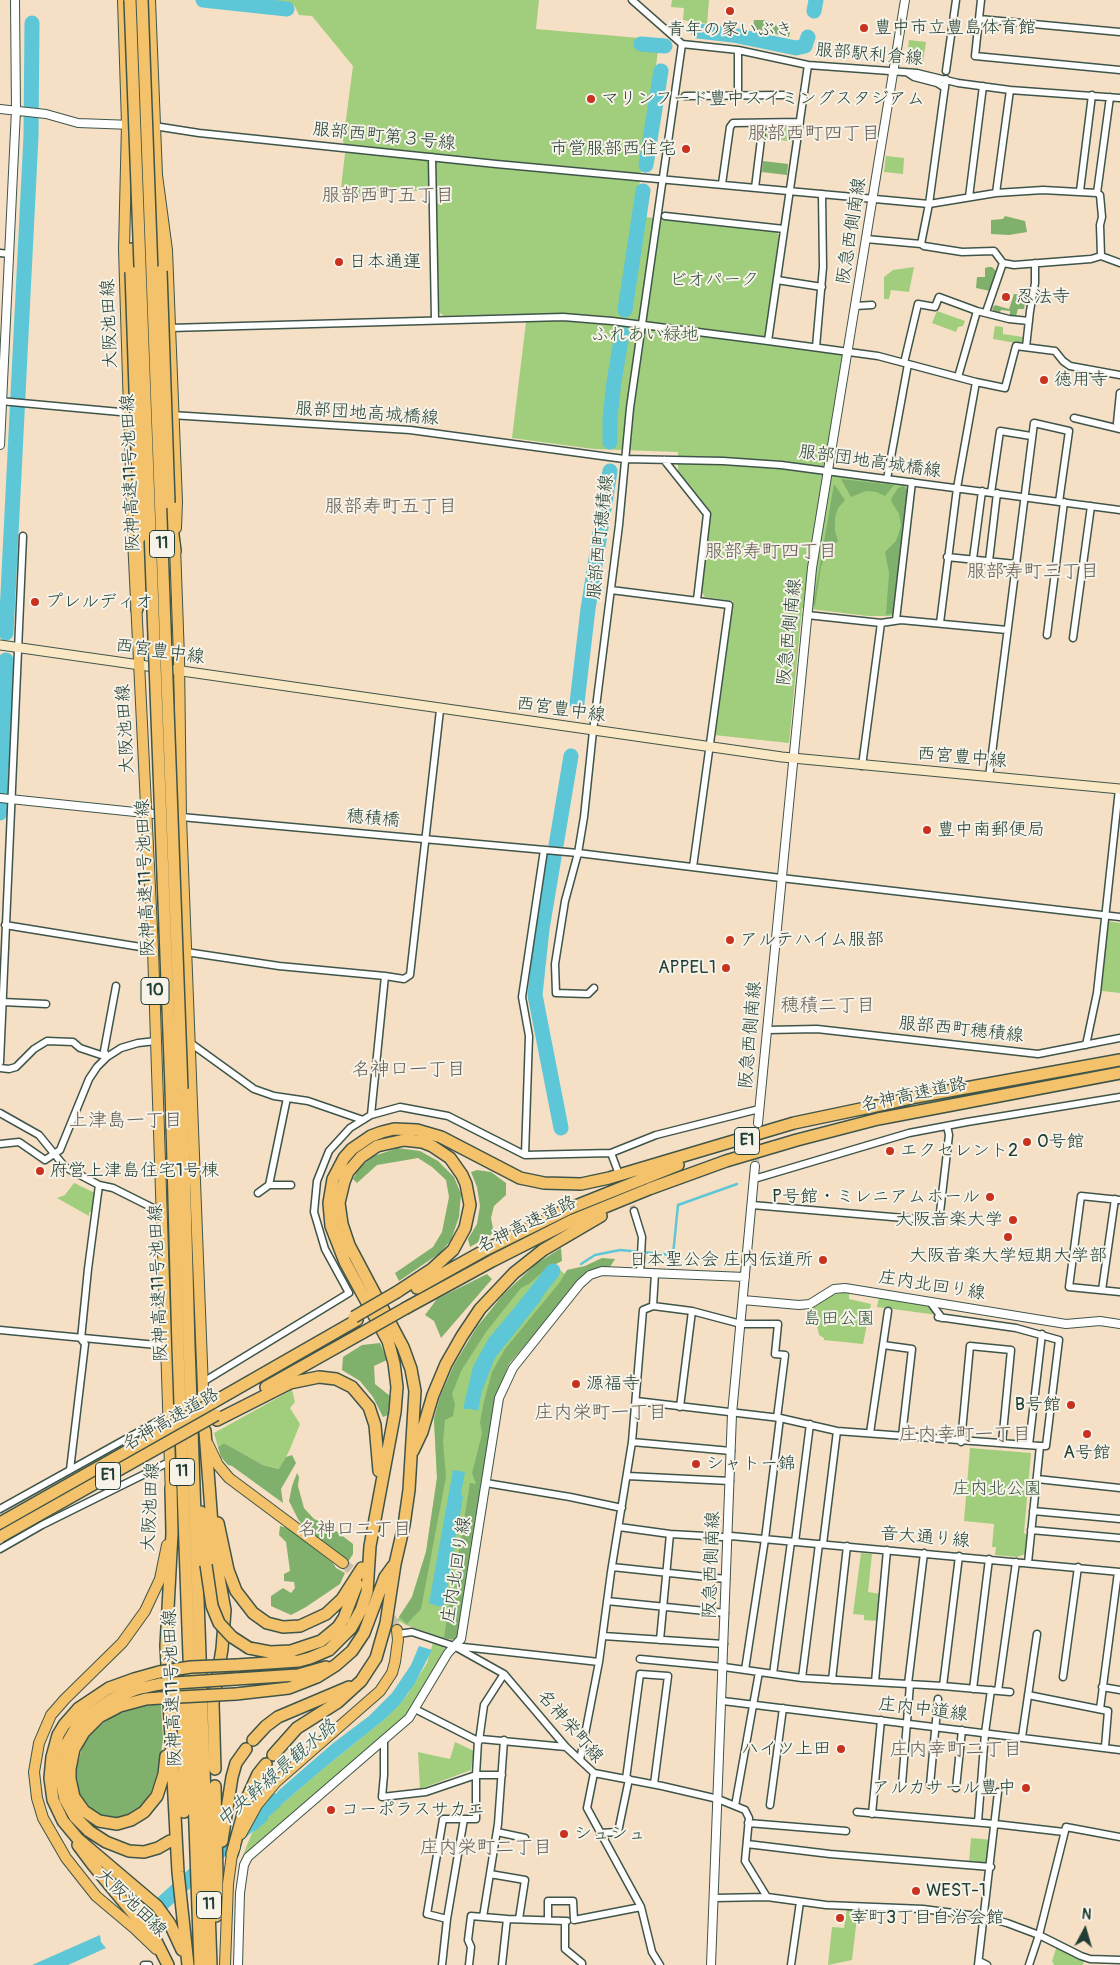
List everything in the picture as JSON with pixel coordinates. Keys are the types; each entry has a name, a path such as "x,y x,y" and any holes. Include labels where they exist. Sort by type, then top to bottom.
{"highway":[{"name":"阪神高速11号池田線","path":"130,0 192,1446 212,1965"},
{"name":"阪神高速11号池田線","path":"142,0 176,1088 184,1524 200,1965"},
{"name":"11","path":"134,113 131,272 142,584 137,609"},
{"name":"11","path":"147,149 157,218 161,271 169,503 175,550"},
{"name":"名神高速道路","path":"0,1522 275,1367 399,1294 538,1224 645,1177 753,1139 874,1106 1120,1060"},
{"name":"名神高速道路","path":"0,1537 216,1418 406,1308 526,1244 610,1204 689,1174 798,1140 903,1114 1120,1073"},
{"path":"167,1965 161,1950 93,1865 63,1821 53,1800 50,1772 54,1746 64,1725 79,1708 98,1694 121,1683 159,1672 191,1667 300,1661 320,1655 336,1645 352,1628 364,1601 368,1581 370,1546 395,1412 397,1387 394,1363 383,1331 339,1250 329,1214 328,1203 333,1179 344,1158 361,1142 382,1132 394,1129 417,1130 441,1137 520,1178 549,1184 581,1184 610,1178 794,1123 874,1106"},
{"path":"232,1854 253,1784 269,1760 293,1731 346,1696 367,1674 376,1658 383,1635 390,1604 395,1564 404,1525 413,1452 411,1433 415,1391 411,1369 398,1336 349,1245 342,1224 340,1208 344,1182 354,1164 369,1150 377,1146 404,1140 422,1142 450,1158 462,1174 470,1205 466,1228 453,1250 399,1294"},
{"path":"413,1452 422,1432 439,1379 453,1350 480,1309 514,1272 542,1250 574,1230 611,1211 690,1178 798,1140"},
{"path":"216,1418 301,1380 319,1377 345,1382 365,1400 373,1416 380,1488"},
{"path":"205,1430 214,1551 225,1610 224,1637 213,1702 215,1769"},
{"path":"192,1446 212,1606 219,1623 232,1637 249,1648 270,1652 291,1651 312,1645 330,1634 338,1627 349,1609 370,1546"},
{"path":"210,1487 232,1581 246,1606 266,1623 291,1627 317,1619 342,1600 362,1568"},
{"path":"171,1488 171,1542 164,1702 167,1744 164,1774 151,1805 138,1817 125,1823 108,1823 91,1817 78,1804 71,1788 71,1759 78,1740 91,1724 109,1711 132,1702 164,1702 280,1690 308,1682 327,1672 358,1643 364,1633 385,1577 395,1564"},
{"path":"184,1524 182,1716 184,1812"},
{"path":"170,1841 158,1848 144,1852 129,1851 106,1842 89,1831 75,1818 65,1799 61,1780 61,1768 66,1745 85,1717 102,1704 120,1696 137,1689 160,1684 287,1676 319,1670 344,1656 364,1633"},
{"path":"212,1965 220,1834 236,1764 266,1726 278,1717 339,1693 367,1674"},
{"path":"164,1702 187,1965"},
{"path":"215,1786 220,1834"},
{"path":"63,1821 83,1843 149,1898 163,1914 176,1935 187,1965"}],"main road":[{"name":"大阪池田線","path":"123,0 127,124 124,250 128,412 132,539 153,949 171,1461 169,1530 160,1579 150,1601 138,1622 122,1643 51,1715 40,1738 35,1762 34,1781 37,1798 50,1832 84,1882 96,1896 115,1912 146,1933"},
{"name":"10","path":"150,0 154,126 157,175 167,250 174,416 181,816 205,1430 213,1457 229,1478 343,1563"},
{"name":"西宮豊中線","path":"0,645 709,748 862,766 1120,789"},
{"path":"225,1965 228,1884 232,1854 243,1828 257,1805 286,1771 380,1691 392,1673 396,1662 397,1632"}],"street":[{"path":"0,445 4,402 9,254 20,111 15,0"},
{"path":"632,0 682,44"},
{"name":"阪急西側南線","path":"758,1123 807,614 828,471 905,0"},
{"path":"946,71 956,0"},
{"path":"981,0 975,56 1120,70"},
{"path":"979,19 1120,32"},
{"name":"服部駅利倉線","path":"682,44 738,50 808,65 893,70 1010,90 1120,98"},
{"name":"服部西町穂積線","path":"594,988 588,994 556,993 555,964 565,901 578,853 584,817 619,525 630,408 682,44"},
{"path":"738,50 738,95"},
{"path":"768,341 808,65"},
{"path":"907,72 914,78 937,83 945,88"},
{"path":"921,244 946,80"},
{"path":"969,197 983,86"},
{"path":"996,193 1010,90"},
{"path":"685,96 783,94"},
{"path":"1080,191 1092,95"},
{"path":"1101,256 1100,225 1102,217 1100,195 1098,193 1110,97"},
{"name":"服部西町第３号線","path":"0,110 37,113 78,123 154,126 199,133 664,180"},
{"path":"722,184 730,127 733,124 800,122"},
{"path":"756,188 763,123"},
{"path":"432,157 435,320"},
{"path":"664,180 928,204 996,193 1043,190 1098,193"},
{"path":"816,347 822,287 822,194"},
{"path":"665,216 784,229"},
{"path":"866,239 921,244 962,252 994,252 1003,263 1014,265 1091,259 1101,256 1120,263"},
{"path":"0,253 9,254"},
{"path":"986,312 1003,263"},
{"path":"1026,347 1036,263"},
{"path":"777,280 822,287"},
{"path":"888,479 906,363 918,304 935,307 939,297 977,311 1009,319 1029,321"},
{"path":"855,306 872,305"},
{"path":"958,377 977,311"},
{"path":"170,328 563,317 642,325 848,352 906,363 1004,388 1016,346 1055,351 1070,366 1120,375"},
{"path":"940,623 957,488 976,382"},
{"path":"1120,393 1117,422 1120,428"},
{"name":"服部団地高城橋線","path":"4,402 174,416 410,430 624,459 742,462 828,471 1120,510"},
{"path":"1074,418 1120,428"},
{"path":"989,777 1023,497 1034,423 1069,431 1047,635"},
{"path":"989,561 1000,431 1031,436"},
{"path":"664,460 707,514 697,600"},
{"path":"896,620 912,482"},
{"path":"973,559 982,491"},
{"path":"1073,638 1091,506"},
{"path":"0,1062 5,926 6,799 18,648 23,536"},
{"path":"948,556 1016,564"},
{"path":"611,590 729,605 693,867"},
{"path":"807,614 881,624 896,620 1007,630"},
{"path":"862,766 881,624"},
{"path":"186,952 279,966 404,979 410,975 440,710"},
{"path":"1086,1045 1097,993 1104,915 1120,789"},
{"path":"6,799 181,816"},
{"name":"穂積橋","path":"181,816 578,853 1120,917"},
{"path":"525,1155 529,1036 522,997 546,850"},
{"path":"5,926 153,949"},
{"path":"371,1116 385,976"},
{"path":"107,1057 104,1051 116,986"},
{"path":"2,1002 46,1004"},
{"name":"服部西町穂積線","path":"767,1030 817,1029 1038,1054 1120,1038"},
{"path":"0,1068 16,1067 47,1041 72,1042 80,1048 107,1057"},
{"path":"0,1144 19,1142 45,1160 60,1150 89,1079 97,1067 107,1057 121,1048 138,1043 156,1041"},
{"path":"189,1042 254,1089 274,1096 308,1101 363,1120"},
{"path":"754,1179 909,1133 1120,1097"},
{"path":"258,1194 269,1185 287,1098"},
{"path":"203,1382 349,1293 325,1249 314,1212 317,1180 329,1151 350,1128 371,1116 400,1107 448,1116 525,1155 611,1153 656,1135 759,1109"},
{"path":"0,1113 39,1135 65,1167 99,1185 113,1188 161,1212"},
{"path":"752,1205 939,1221 949,1135 947,1126"},
{"path":"611,1153 617,1169"},
{"name":"阪急西側南線","path":"711,1965 723,1701 732,1414 755,1166"},
{"path":"70,1470 85,1344 82,1339 88,1269 99,1185"},
{"path":"269,1185 291,1185"},
{"path":"1102,1290 1118,1200 1081,1196 1069,1287 1120,1292"},
{"path":"634,1211 642,1237 640,1273"},
{"name":"庄内北回り線","path":"238,1965 240,1893 244,1864 248,1857 409,1718 454,1646 461,1640 499,1398 513,1368 580,1284 590,1275 602,1271 745,1277"},
{"path":"652,1306 655,1273"},
{"name":"庄内北回り線","path":"743,1300 798,1306 810,1304 834,1289 845,1288 1066,1324 1100,1321 1120,1324"},
{"path":"636,1401 778,1418 837,1431 961,1442 1046,1446 1059,1340 1016,1328 940,1318 930,1302"},
{"path":"580,1760 599,1662 632,1442 643,1310 652,1306 692,1311 741,1324 778,1324 775,1354 785,1356 765,1539 744,1670"},
{"path":"680,1407 692,1311"},
{"path":"870,1433 888,1311"},
{"path":"0,1330 167,1346"},
{"path":"1030,1445 1042,1334"},
{"path":"883,1345 912,1349 902,1436"},
{"path":"961,1442 970,1346 1011,1350 1002,1443"},
{"path":"0,1509 169,1415"},
{"path":"773,1674 810,1424"},
{"path":"802,1678 837,1431"},
{"path":"632,1442 731,1451"},
{"path":"1028,1563 1040,1446"},
{"path":"0,1549 42,1525 171,1461"},
{"path":"627,1476 730,1481"},
{"path":"1036,1479 1120,1488"},
{"path":"486,1483 622,1508"},
{"path":"1033,1511 1120,1519"},
{"name":"音大通り線","path":"619,1527 670,1534 765,1539 1119,1572"},
{"path":"1031,1530 1120,1538"},
{"path":"660,1640 670,1534"},
{"path":"832,1680 847,1546"},
{"path":"875,1682 887,1550"},
{"path":"902,1784 909,1684 924,1553"},
{"path":"943,1686 959,1556"},
{"path":"973,1689 989,1559"},
{"path":"978,1822 985,1733 995,1690 1016,1562"},
{"path":"612,1567 726,1579"},
{"path":"1063,1676 1078,1567"},
{"path":"1100,1709 1119,1572"},
{"path":"607,1601 725,1613"},
{"name":"名神栄町線","path":"397,1632 412,1632 454,1646 504,1674 566,1747 594,1773 587,1808 641,1907 652,1952 660,1965"},
{"path":"1022,1737 1037,1634"},
{"path":"603,1636 724,1644"},
{"path":"454,1646 599,1662"},
{"path":"640,1659 724,1667 802,1678 1010,1692"},
{"path":"735,1806 758,1672"},
{"path":"447,1919 427,1914 443,1819 476,1819 476,1775 484,1705 504,1674"},
{"path":"600,1833 618,1832 628,1779 640,1674 668,1676 654,1784"},
{"path":"1102,1687 1120,1690"},
{"path":"1028,1695 1108,1711 1105,1747"},
{"path":"930,1785 938,1699"},
{"name":"庄内中道線","path":"723,1701 1120,1750"},
{"path":"770,1805 783,1708"},
{"path":"415,1709 479,1740 504,1740 566,1747"},
{"path":"872,1814 881,1720"},
{"path":"956,1788 962,1730"},
{"path":"483,1917 497,1832 504,1740"},
{"path":"384,1741 382,1797 426,1792 476,1775 502,1775"},
{"path":"594,1773 654,1784 718,1799 745,1810 749,1818 745,1861 767,1897"},
{"path":"988,1965 978,1963 991,1867 998,1792"},
{"path":"857,1812 978,1822 1064,1832"},
{"path":"442,1965 447,1919 464,1819"},
{"path":"748,1823 846,1831"},
{"path":"1029,1965 1039,1935 1066,1827 1120,1836"},
{"path":"497,1832 525,1838"},
{"path":"747,1844 830,1854 991,1867"},
{"path":"490,1874 525,1880 519,1919"},
{"path":"714,1898 767,1897 800,1902 924,1910 984,1917 1039,1935 1090,1959 1120,1960"},
{"path":"548,1920 548,1901 573,1901 574,1920"},
{"path":"791,1965 800,1902"},
{"path":"469,1965 471,1947 468,1940 471,1916 507,1920 565,1921 641,1907"},
{"path":"502,1965 507,1920"},
{"path":"565,1921 565,1949 582,1965"},
{"path":"144,1965 149,1965"}],"green space":[{"name":"ふれあい緑地","path":"270,0 539,0 536,29 640,38 639,49 658,51 635,216 776,231 779,235 765,344 840,354 842,356 823,474 905,485 909,490 893,614 891,616 868,616 802,608 789,743 714,735 733,601 705,597 701,591 711,513 678,471 678,452 594,449 512,438 527,314 444,316 439,312 436,193 387,188 361,197 340,196 346,145 343,142 353,66 312,16 299,15 294,5 270,4"},
{"path":"672,0 709,0 707,24 683,20 684,8 671,7"},
{"path":"754,20 765,20 790,32 789,37 753,29"},
{"path":"909,40 926,42 923,61 907,59"},
{"path":"774,125 773,134 781,135 782,126 796,126 794,142 765,138 766,126"},
{"path":"886,156 904,158 903,174 884,172"},
{"path":"763,161 788,164 787,175 762,172"},
{"path":"1005,216 1025,221 1027,232 1009,235 991,234 991,220 1003,219"},
{"path":"914,267 909,292 891,290 889,299 884,299 884,277 893,270"},
{"path":"992,267 996,271 990,291 976,288 977,277 985,277 985,268"},
{"path":"1014,294 1022,295 1020,302 1025,304 1024,309 1018,309 1016,316 1010,315 1010,311 1001,310 1000,312 994,312 992,308 995,305 1009,309"},
{"path":"937,311 965,321 963,326 958,327 956,332 932,323"},
{"path":"995,326 1003,327 1003,334 1023,337 1022,344 993,339"},
{"path":"841,479 894,485 885,496 876,492 866,491 851,497"},
{"path":"834,484 845,500 838,508 835,518 835,531 838,541 826,553 821,567 815,606 813,605"},
{"path":"904,486 907,491 893,613 886,615 889,573 885,552 896,541 901,526 899,514 891,501 898,488"},
{"path":"1107,921 1120,923 1120,993 1102,991 1100,989"},
{"path":"398,1148 420,1151 438,1161 454,1177 461,1194 459,1217 451,1240 440,1253 399,1281 395,1273 433,1247 442,1232 449,1197 446,1180 432,1167 418,1158 377,1165 357,1183 353,1179 359,1168 374,1156"},
{"path":"477,1170 491,1172 506,1183 506,1195 494,1206 491,1218 494,1233 470,1247 468,1239 477,1224 480,1206 477,1187 471,1172"},
{"path":"74,1183 95,1193 92,1212 89,1212 89,1216 57,1198 65,1195"},
{"path":"561,1248 562,1261 546,1269 529,1284 521,1288 486,1332 461,1371 452,1394 455,1404 453,1416 445,1420 443,1442 446,1477 421,1609 407,1624 399,1617 412,1597 426,1552 437,1478 434,1419 440,1397 454,1365 477,1327 503,1295 536,1264"},
{"path":"602,1258 615,1259 610,1267 599,1268 581,1279 509,1364 495,1398 458,1638 455,1640 444,1638 449,1604 456,1584 457,1563 470,1483 476,1484 472,1473 482,1434 480,1422 492,1372 505,1349 560,1282 567,1270 585,1266"},
{"path":"544,1259 578,1283 509,1363 495,1398 458,1638 455,1640 444,1638 397,1620 412,1597 426,1552 437,1478 434,1419 440,1397 454,1365 477,1327 503,1295 536,1264"},
{"path":"487,1274 492,1279 441,1338 434,1321 425,1315 437,1299"},
{"name":"島田公園","path":"849,1293 849,1299 871,1304 863,1344 824,1340 819,1335 817,1326 809,1324 810,1310 833,1295"},
{"path":"879,1297 924,1304 938,1315 877,1307"},
{"path":"380,1343 387,1360 374,1366 375,1384 390,1396 388,1415 383,1417 373,1397 360,1381 342,1370 343,1357 362,1345"},
{"path":"292,1390 295,1402 290,1408 300,1424 280,1469 263,1465 224,1443 218,1447 214,1433"},
{"path":"224,1443 263,1465 279,1469 286,1457 292,1455 296,1463 281,1489 283,1503 228,1465 221,1457 218,1447"},
{"name":"庄内北公園","path":"970,1448 1031,1453 1024,1533 1027,1535 1025,1554 1017,1557 995,1555 996,1547 992,1547 994,1524 964,1521"},
{"path":"297,1473 299,1477 298,1486 304,1508 314,1519 327,1524 353,1544 353,1554 348,1562 306,1530 298,1519 289,1501"},
{"path":"280,1526 288,1528 333,1563 336,1568 345,1573 340,1584 291,1615 271,1606 271,1596 283,1588 291,1593 295,1588 294,1582 284,1581 284,1574 290,1571 286,1542 279,1535"},
{"path":"861,1553 872,1554 868,1592 881,1594 878,1621 864,1620 864,1615 853,1614"},
{"path":"433,1643 443,1646 446,1651 408,1716 247,1856 242,1858 253,1830 254,1832 268,1816 385,1719 408,1694 427,1663"},
{"path":"161,1704 163,1739 159,1767 151,1792 140,1808 124,1817 105,1817 90,1809 79,1795 76,1771 83,1744 94,1729 114,1716 137,1707"},
{"path":"455,1742 474,1751 471,1770 420,1789 418,1752 450,1759"},
{"path":"971,1838 992,1840 987,1864 969,1862"},
{"path":"847,1908 858,1909 852,1960 828,1965 832,1927 844,1928"},
{"path":"1057,1946 1084,1960 1083,1965 1054,1965 1052,1961"}],"water":[{"path":"530,1289 542,1299 495,1358 482,1391 478,1411 463,1409 473,1367 481,1352 489,1338"},
{"path":"453,1470 465,1472 461,1494 463,1497 444,1606 437,1606 429,1603"},
{"path":"419,1646 432,1650 414,1685 400,1704 385,1719 268,1816 268,1820 254,1832 257,1821 278,1791 332,1744 369,1716 392,1693 411,1665"},
{"path":"100,1935 101,1942 106,1948 68,1965 32,1965"}],"waterway":[{"path":"203,0 287,9"},
{"path":"814,11 816,0"},
{"path":"6,633 31,136 32,23"},
{"path":"698,31 733,35 796,48 805,46 808,37"},
{"path":"641,44 665,46"},
{"path":"646,165 661,71"},
{"path":"625,310 643,191"},
{"path":"610,442 610,417 622,334"},
{"path":"577,703 588,609 610,471"},
{"path":"0,813 6,660"},
{"path":"561,1128 535,995 542,929 571,756"},
{"path":"581,1264 595,1255 620,1250 673,1255 678,1205 737,1184"},
{"name":"中央幹線景観水路","path":"523,1309 553,1271"},
{"name":"中央幹線景観水路","path":"144,1920 275,1801"}],"tunnel":[{"path":"755,1166 757,1131"},
{"path":"619,1172 634,1211"},
{"path":"343,1563 363,1580"},
{"path":"375,1592 387,1609 397,1630"}],"place":[{"name":"青年の家いぶき","path":"730,11"},
{"name":"豊中市立豊島体育館","path":"864,28"},
{"name":"マリンフード豊中スイミングスタジアム","path":"591,99"},
{"name":"市営服部西住宅","path":"686,149"},
{"name":"日本通運","path":"339,262"},
{"name":"忍法寺","path":"1006,297"},
{"name":"徳用寺","path":"1044,380"},
{"name":"プレルディオ","path":"35,602"},
{"name":"豊中南郵便局","path":"927,830"},
{"name":"アルテハイム服部","path":"730,940"},
{"name":"APPEL1","path":"726,968"},
{"name":"O号館","path":"1027,1142"},
{"name":"エクセレント2","path":"890,1151"},
{"name":"府営上津島住宅1号棟","path":"40,1171"},
{"name":"P号館・ミレニアムホール","path":"990,1197"},
{"name":"大阪音楽大学","path":"1013,1220"},
{"name":"大阪音楽大学短期大学部","path":"1008,1237"},
{"name":"日本聖公会 庄内伝道所","path":"823,1260"},
{"name":"源福寺","path":"576,1384"},
{"name":"B号館","path":"1071,1405"},
{"name":"A号館","path":"1087,1434"},
{"name":"シャトー錦","path":"696,1464"},
{"name":"ハイツ上田","path":"841,1749"},
{"name":"アルカサール豊中","path":"1026,1788"},
{"name":"コーポラスサカエ","path":"331,1810"},
{"name":"シュシュ","path":"564,1834"},
{"name":"WEST-1","path":"916,1891"},
{"name":"幸町3丁目自治会館","path":"840,1918"}],"district":[{"name":"服部西町四丁目","path":"814,134"},
{"name":"服部西町五丁目","path":"388,196"},
{"name":"服部寿町五丁目","path":"391,507"},
{"name":"服部寿町四丁目","path":"771,552"},
{"name":"服部寿町三丁目","path":"1033,572"},
{"name":"穂積二丁目","path":"828,1006"},
{"name":"名神口一丁目","path":"409,1070"},
{"name":"上津島一丁目","path":"126,1121"},
{"name":"庄内栄町一丁目","path":"601,1413"},
{"name":"庄内幸町一丁目","path":"965,1435"},
{"name":"名神口二丁目","path":"355,1530"},
{"name":"庄内幸町二丁目","path":"956,1750"},
{"name":"庄内栄町二丁目","path":"486,1848"}],"park label":[{"name":"ビオパーク","path":"714,280"}]}
